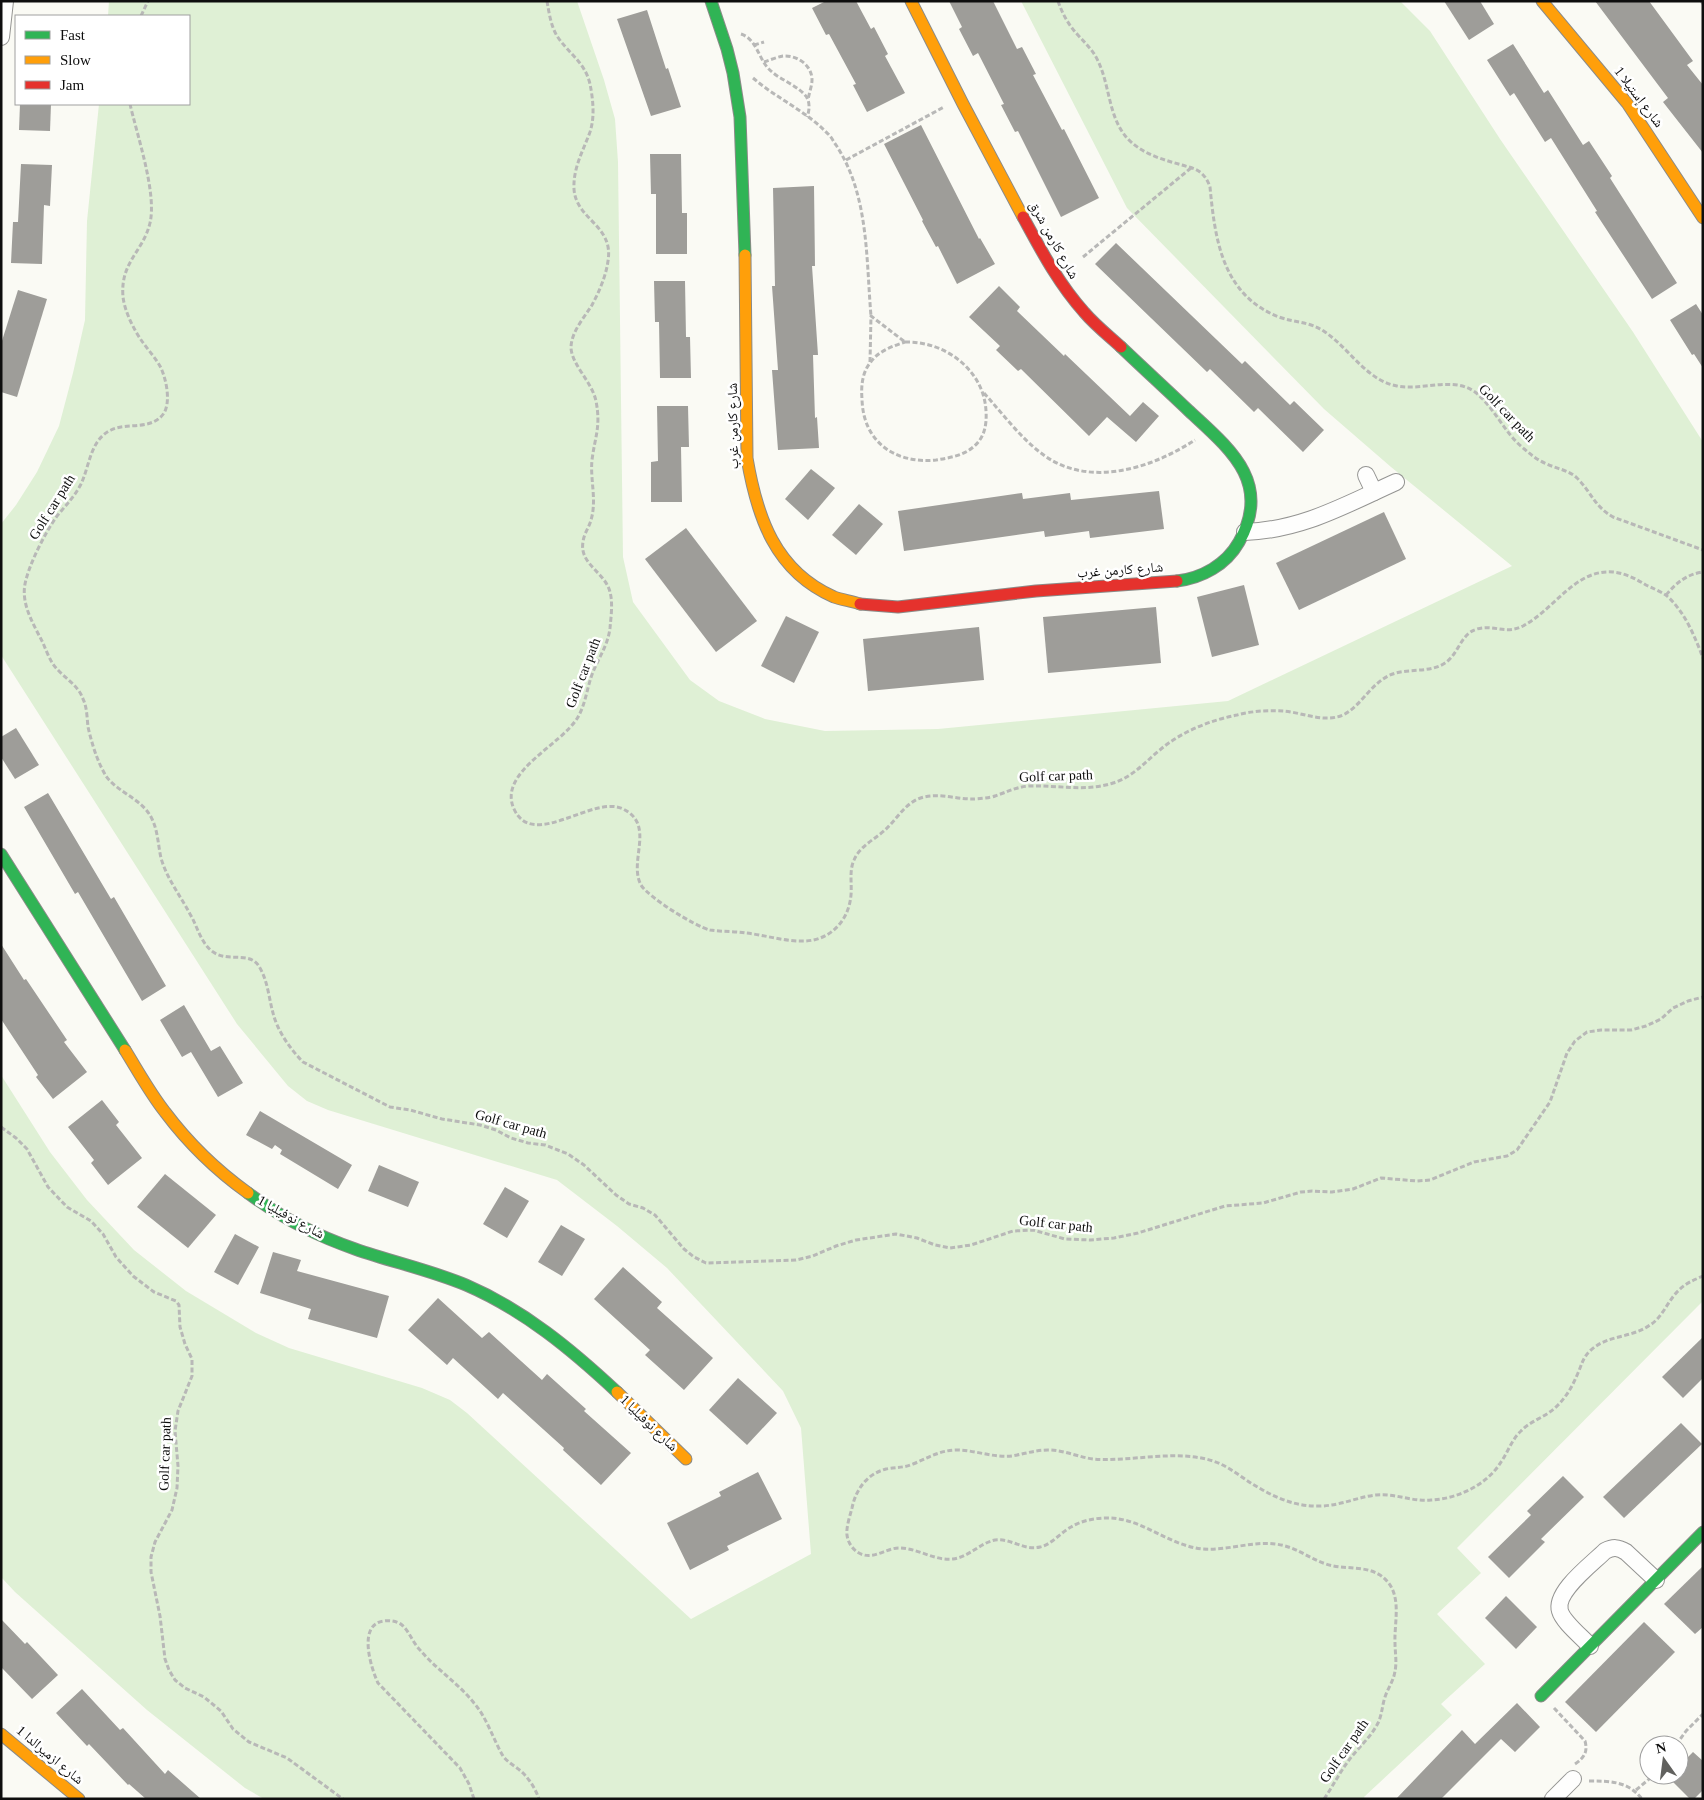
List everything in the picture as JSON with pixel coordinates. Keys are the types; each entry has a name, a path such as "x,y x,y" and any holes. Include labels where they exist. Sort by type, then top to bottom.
{"street":[{"path":"1,36 5,1"},
{"name":"شارع كارمن غرب","path":"711,1 724,37 733,73 740,117 746,289 747,458 750,482 764,527 774,548 790,567 809,583 831,595 854,603 878,607 898,607 1073,588 1183,580 1203,575 1220,564 1234,550 1245,532"},
{"name":"شارع كارمن شرق","path":"911,1 960,98 1053,272 1064,288 1085,314 1238,458 1247,475 1251,494 1250,513 1245,532"},
{"name":"شارع إستيلا 1","path":"1542,1 1626,103 1703,218"},
{"path":"1366,475 1374,492"},
{"path":"1245,532 1263,532 1300,524 1396,482"},
{"name":"شارع نوفيليا 1","path":"1,854 164,1111 195,1148 231,1180 269,1208 310,1231 353,1249 454,1280 499,1300 540,1326 578,1356 686,1459"},
{"path":"1541,1696 1703,1532"},
{"path":"1590,1646 1563,1616 1559,1604 1564,1591 1610,1548 1621,1549 1656,1580"},
{"name":"شارع ازميرالدا 1","path":"1,1734 79,1799"},
{"path":"1553,1799 1573,1779"}],"path":[{"path":"141,15 148,1"},
{"name":"Golf car path","path":"547,1 549,16 557,36 579,61 586,73 590,86 594,114 592,128 580,154 574,182 575,197 581,210 603,232 609,247 608,264 597,297 572,338 571,349 574,359 593,389 599,425 591,468 594,502 592,518 582,545 583,554 610,588 611,624 608,643 590,680 586,699 575,722 560,740 540,753 526,766 512,789 511,800 514,811 518,816 532,825 546,824 607,805 621,807 632,814 639,826 640,840 637,874 643,889 654,900 696,924 711,930 733,931 798,941 815,940 831,933 843,921 850,906 852,889 851,869 853,860 858,852 886,830 912,802 926,796 940,795 977,799 995,796 1026,786 1073,789 1114,783 1130,776 1175,739 1214,721 1238,714 1262,711 1287,711 1329,718 1339,716 1349,712 1371,687 1385,677 1400,671 1442,665 1452,657 1461,641 1469,632 1479,628 1508,632 1518,629 1556,603 1574,584 1591,574 1610,572 1628,576 1666,595 1680,611 1693,633 1703,658"},
{"name":"Golf car path","path":"1058,1 1069,24 1096,56 1102,68 1114,114 1120,128 1130,141 1142,151 1157,158 1191,168 1204,175 1210,187 1213,218 1223,262 1233,280 1246,295 1262,308 1279,317 1304,322 1325,332 1366,370 1380,380 1395,386 1411,388 1460,385 1474,392 1519,445 1537,460 1576,476 1602,510 1613,517 1703,550"},
{"path":"724,37 738,34 748,37 772,72 805,95 808,100"},
{"path":"754,45 764,42"},
{"path":"764,62 784,56 791,56 803,62 811,73 812,79 807,117"},
{"path":"751,76 766,90 828,133 846,160 861,206 871,316 870,363"},
{"path":"846,160 960,98"},
{"name":"Golf car path","path":"130,105 152,204 150,224 142,242 128,264 123,282 123,300 129,318 141,340 162,369 168,399 166,410 158,420 147,424 111,429 97,441 75,496 57,517 44,537 25,584 24,598 28,612 53,664 77,687 84,699 94,753 106,775 113,784 140,804 150,815 155,826 161,857 167,874 191,915 203,941 211,952 223,958 249,958 259,965 264,976 274,1017 294,1054 303,1062 390,1107 410,1110 442,1119 480,1125 496,1130 511,1138 545,1145 568,1154 584,1164 616,1195 629,1204 643,1208 655,1215 684,1249 706,1263 796,1260 813,1256 856,1240 896,1234 950,1248 972,1245 1014,1231 1033,1230 1065,1239 1090,1240 1114,1238 1225,1206 1263,1203 1306,1192 1332,1192 1353,1189 1381,1178 1417,1181 1430,1180 1465,1165 1507,1156 1517,1150 1550,1102 1567,1053 1574,1041 1587,1032 1631,1030 1646,1026 1661,1019 1673,1008 1703,997"},
{"path":"1083,257 1191,168"},
{"path":"871,316 906,342"},
{"path":"983,392 986,404 986,427 983,435 970,450 938,460 913,460 891,453 875,438 865,418 861,388 864,375 870,363 885,350 906,342 934,346 957,358 973,374 983,392 1024,438 1045,456 1072,470 1086,473 1111,472 1135,468 1158,460 1180,449 1210,430"},
{"path":"1666,595 1679,581 1688,576 1703,572"},
{"name":"Golf car path","path":"1,1127 27,1149 48,1187 67,1207 91,1221 103,1234 116,1257 133,1276 154,1292 176,1301 179,1305 180,1327 192,1359 192,1376 178,1411 175,1431 178,1466 177,1488 172,1510 155,1542 151,1557 151,1572 160,1616 165,1659 169,1670 184,1688 204,1697 221,1711 233,1729 249,1742 287,1758 343,1799"},
{"name":"Golf car path","path":"1324,1799 1346,1764 1377,1724 1382,1712 1383,1700 1395,1673 1394,1639 1397,1603 1392,1587 1380,1575 1362,1568 1340,1568 1320,1562 1302,1551 1282,1544 1263,1543 1206,1549 1183,1545 1137,1523 1103,1518 1086,1521 1071,1527 1042,1547 1027,1547 1004,1540 991,1540 954,1559 936,1557 908,1548 893,1548 875,1555 863,1555 853,1549 847,1538 853,1500 859,1486 870,1476 884,1470 902,1468 934,1454 954,1450 980,1452 996,1456 1013,1456 1030,1451 1045,1450 1060,1451 1091,1458 1131,1460 1186,1456 1212,1460 1234,1470 1259,1488 1292,1504 1320,1506 1348,1503 1374,1495 1393,1495 1410,1500 1432,1500 1454,1496 1475,1487 1493,1473 1518,1433 1526,1426 1546,1416 1561,1402 1571,1388 1583,1358 1592,1349 1602,1342 1648,1327 1658,1319 1677,1291 1685,1284 1703,1276"},
{"path":"474,1799 469,1784 460,1768 378,1683 368,1656 368,1641 372,1628 381,1621 392,1620 402,1625 419,1649 476,1704 504,1758 525,1774 539,1799"},
{"path":"1541,1696 1586,1741 1586,1754 1582,1759 1565,1770 1573,1779 1578,1783 1600,1781 1625,1784 1636,1790 1642,1799"},
{"path":"1683,1735 1703,1714"},
{"path":"1636,1790 1642,1785"}],"green space":[{"path":"109,1 577,1 615,119 618,162 623,557 633,602 690,680 719,701 765,719 825,731 938,729 1228,701 1512,566 1391,467 1324,409 1127,208 1021,1 1400,1 1430,31 1500,139 1633,332 1703,442 1703,1301 1457,1548 1481,1573 1437,1614 1485,1664 1441,1704 1452,1715 1364,1797 1365,1799 264,1799 245,1788 147,1710 15,1592 1,1577 1,1075 50,1152 87,1200 134,1250 186,1291 256,1333 289,1348 422,1388 450,1400 467,1413 691,1619 811,1554 801,1428 783,1391 667,1268 617,1226 557,1180 328,1110 307,1101 288,1086 237,1024 1,655 1,524 16,505 37,472 59,426 85,320 87,221 99,105 190,105 190,15 108,15"}],"building":[{"path":"826,1 856,1 871,29 874,27 888,54 885,56 905,93 867,112 853,85 856,84 829,34 826,35 812,8"},
{"path":"949,1 993,1 1017,49 1022,47 1036,74 1033,75 1062,130 1064,129 1099,198 1061,217 1018,131 1015,132 1001,105 1004,104 978,53 973,56 959,29 962,27"},
{"path":"1444,1 1480,1 1494,24 1469,40"},
{"path":"1595,1 1649,1 1693,61 1687,65 1703,85 1703,153 1663,102 1668,98"},
{"path":"647,10 666,69 668,68 681,107 651,116 617,19"},
{"path":"1513,44 1544,93 1548,90 1583,145 1589,141 1612,176 1610,178 1677,283 1652,299 1595,212 1597,211 1551,138 1545,142 1514,93 1510,96 1487,60"},
{"path":"20,105 51,105 50,131 19,130"},
{"path":"921,125 979,239 995,264 957,284 938,246 936,247 922,221 884,144"},
{"path":"650,154 681,154 682,213 687,213 687,254 656,254 656,194 651,194"},
{"path":"21,164 52,165 50,206 44,205 42,264 11,263 13,222 18,222"},
{"path":"814,186 815,266 812,266 818,355 813,355 815,418 817,417 819,448 778,450 772,370 778,370 772,286 775,286 773,188"},
{"path":"1116,243 1242,364 1245,361 1290,405 1294,401 1324,430 1303,452 1258,408 1254,412 1210,369 1207,372 1095,264"},
{"path":"654,281 685,281 686,337 690,337 691,378 660,378 659,322 655,322"},
{"path":"999,286 1020,307 1017,311 1130,416 1143,402 1159,416 1136,442 1107,417 1089,436 1021,369 1018,371 996,350 1000,346 969,317"},
{"path":"18,290 47,299 17,397 1,392 1,344"},
{"path":"1696,304 1703,315 1703,368 1694,354 1692,355 1670,320"},
{"path":"657,406 688,406 689,447 681,447 682,502 651,502 651,462 658,461"},
{"path":"811,469 835,488 808,520 785,499"},
{"path":"1159,491 1164,529 1090,538 1089,531 1045,537 1044,531 904,551 898,511 1022,493 1023,499 1070,493 1071,500"},
{"path":"859,504 883,524 856,555 832,535"},
{"path":"1384,512 1406,559 1299,610 1276,563"},
{"path":"686,528 757,621 716,652 645,559"},
{"path":"1244,585 1259,645 1212,657 1197,597"},
{"path":"1156,607 1161,663 1048,673 1043,617"},
{"path":"786,616 819,632 794,683 761,666"},
{"path":"979,627 984,680 868,691 863,639"},
{"path":"16,728 39,765 15,779 1,757 1,737"},
{"path":"48,793 111,899 114,897 166,986 142,1001 78,892 75,894 24,807"},
{"path":"1,944 67,1040 64,1042 87,1072 53,1099 36,1077 38,1075 1,1019"},
{"path":"184,1005 211,1051 220,1046 243,1083 218,1097 191,1052 182,1057 160,1020"},
{"path":"102,1100 119,1122 116,1125 142,1158 108,1185 91,1163 94,1160 68,1127"},
{"path":"260,1111 352,1165 338,1189 280,1154 282,1150 275,1145 272,1149 246,1135"},
{"path":"379,1165 419,1182 408,1207 368,1191"},
{"path":"165,1174 216,1215 188,1248 137,1207"},
{"path":"505,1187 529,1201 507,1238 483,1224"},
{"path":"561,1225 585,1239 562,1276 538,1262"},
{"path":"235,1234 259,1247 238,1285 214,1272"},
{"path":"273,1252 301,1260 297,1271 389,1296 377,1338 308,1319 311,1309 260,1293"},
{"path":"623,1267 662,1302 657,1308 713,1358 684,1390 645,1355 650,1350 594,1299"},
{"path":"438,1298 482,1338 489,1332 542,1380 547,1374 586,1409 584,1411 631,1453 601,1485 563,1450 564,1448 503,1393 498,1399 453,1358 447,1365 408,1330"},
{"path":"1703,1337 1703,1378 1683,1398 1662,1377"},
{"path":"738,1378 777,1413 747,1445 709,1410"},
{"path":"1681,1423 1702,1444 1624,1518 1603,1497"},
{"path":"758,1472 782,1519 727,1546 729,1550 690,1570 667,1523 721,1496 719,1492"},
{"path":"1563,1476 1584,1497 1541,1539 1545,1542 1509,1578 1488,1557 1531,1515 1527,1511"},
{"path":"1703,1566 1703,1627 1695,1634 1664,1604"},
{"path":"1506,1596 1537,1627 1516,1649 1485,1618"},
{"path":"1,1619 25,1644 27,1642 58,1675 32,1699 1,1667"},
{"path":"1644,1622 1675,1652 1596,1732 1565,1702"},
{"path":"82,1689 120,1730 123,1728 165,1774 168,1770 201,1799 146,1799 128,1785 56,1713"},
{"path":"1517,1703 1540,1727 1515,1752 1501,1739 1441,1799 1396,1799 1462,1730 1475,1744"},
{"path":"1693,1752 1703,1761 1703,1790 1694,1799 1690,1799 1676,1785 1689,1785 1689,1756"}],"traffic: fast":[{"path":"711,1 727,49 740,117 745,255"},
{"path":"1121,347 1218,438 1242,468 1249,484 1251,501 1248,521 1234,550 1212,569 1195,577 1177,581"},
{"path":"1,854 125,1050"},
{"path":"248,1193 286,1218 327,1238 369,1254 425,1270 466,1285 508,1306 565,1346 617,1392"},
{"path":"1541,1696 1703,1532"}],"traffic: slow":[{"path":"911,1 1023,217"},
{"path":"1542,1 1627,103 1703,218"},
{"path":"745,255 747,458 751,480 763,521 783,557 797,573 814,586 834,597 860,604"},
{"path":"125,1050 154,1097 193,1146 214,1166 248,1193"},
{"path":"617,1392 686,1459"},
{"path":"1,1734 79,1799"}],"traffic: jam":[{"path":"1023,217 1050,266 1066,290 1088,317 1121,347"},
{"path":"860,604 898,607 1036,591 1177,581"}]}
